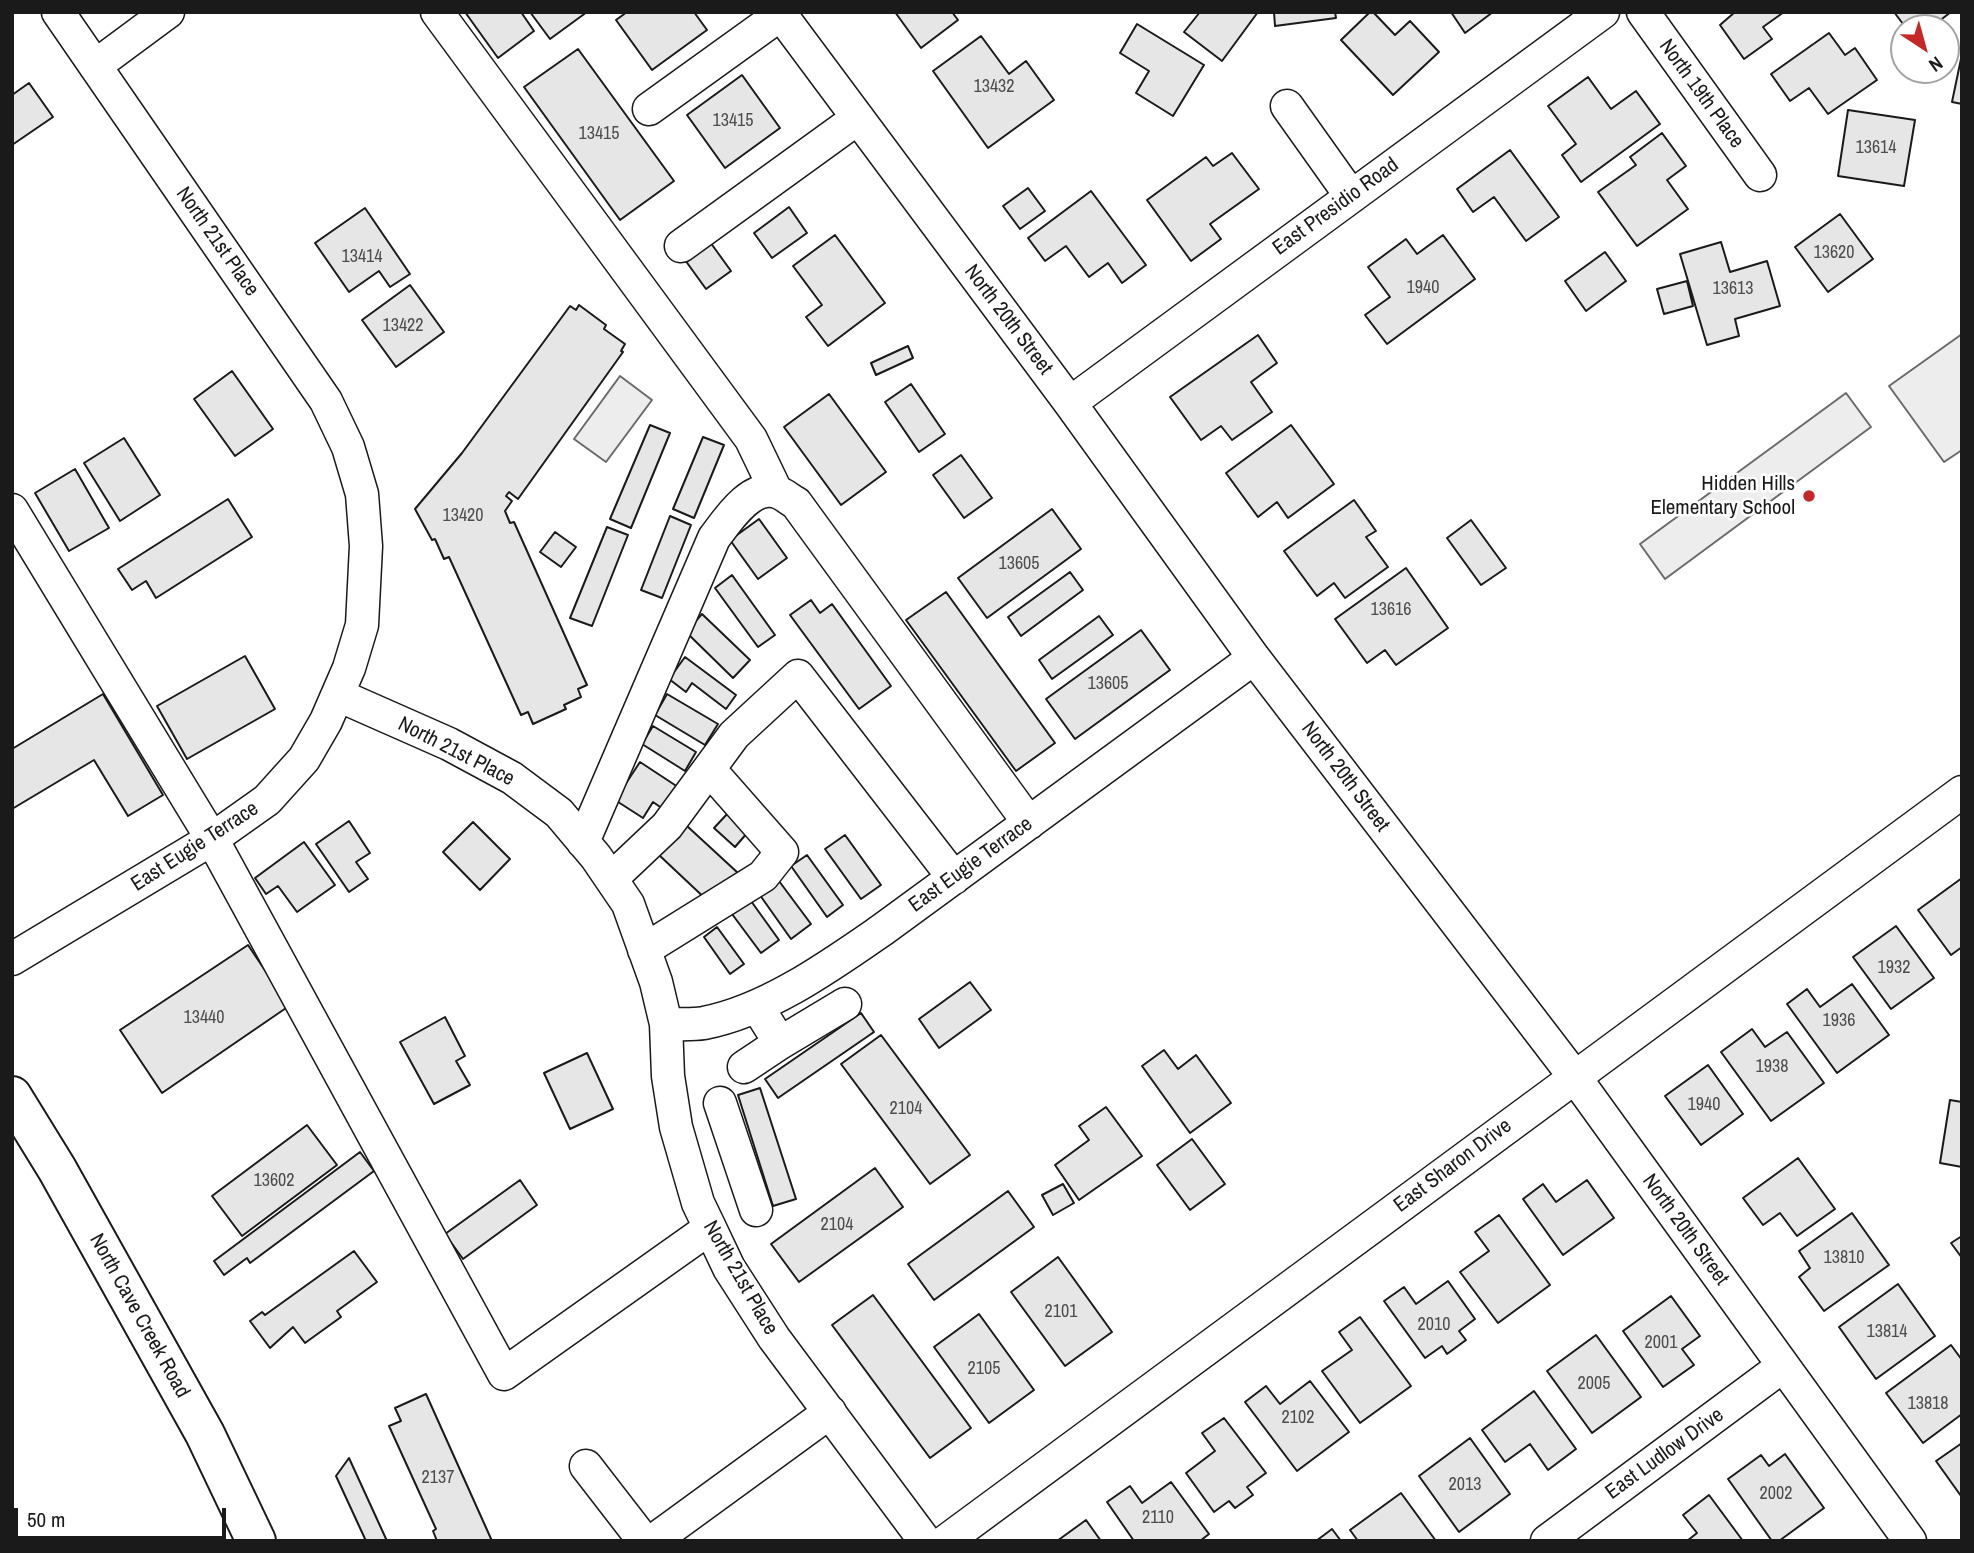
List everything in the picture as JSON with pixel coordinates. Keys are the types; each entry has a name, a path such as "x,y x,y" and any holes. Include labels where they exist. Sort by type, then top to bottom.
{"main road":[{"name":"North Cave Creek Road","path":"12,1096 57,1169 199,1423 256,1541"}],"street":[{"name":"North 21st Place","path":"58,12 326,401 348,447 362,494 366,546 362,625 338,695 449,744 512,778 559,813 611,879 628,904 656,982 666,1024 667,1076 676,1127 698,1203 729,1268 774,1338 925,1541"},
{"path":"95,66 168,12"},
{"path":"437,12 751,439 776,491 796,503 1029,823"},
{"name":"East Presidio Road","path":"1070,403 1603,12"},
{"name":"North 19th Place","path":"1643,12 1760,175"},
{"path":"649,109 780,13"},
{"name":"North 20th Street","path":"780,13 1070,403 1254,658 1574,1076 1910,1541"},
{"path":"1287,106 1351,196"},
{"path":"681,246 858,118"},
{"path":"583,842 714,538 735,510 759,492 776,491"},
{"path":"12,510 212,839 504,1374 710,1228"},
{"name":"East Eugie Terrace","path":"666,1024 704,1023 757,1006 833,964 1254,658"},
{"path":"611,879 667,826 734,734 798,676 954,878"},
{"name":"East Eugie Terrace","path":"12,959 212,839 267,800 304,759 338,695"},
{"path":"644,950 763,876 782,852 709,769"},
{"name":"East Sharon Drive","path":"946,1541 1962,792"},
{"path":"744,1067 845,1004"},
{"path":"757,1006 780,1043"},
{"path":"720,1103 756,1210"},
{"path":"688,1171 737,1154"},
{"name":"East Ludlow Drive","path":"1547,1541 1783,1366"},
{"path":"653,1541 830,1412"},
{"path":"586,1466 644,1541"}],"shaded area":[{"path":"1962,334 1962,450 1944,462 1889,386"},
{"path":"620,376 652,400 606,462 574,439"},
{"path":"1846,393 1871,427 1665,579 1640,544"}],"building":[{"path":"465,12 521,12 534,31 498,58"},
{"path":"530,12 587,12 550,39"},
{"path":"627,12 694,12 707,30 652,70 616,20"},
{"path":"895,12 952,12 958,20 921,48"},
{"path":"1200,12 1258,12 1222,61 1184,32"},
{"path":"1274,12 1335,12 1336,18 1275,26"},
{"path":"1370,12 1395,35 1410,21 1439,52 1393,95 1341,40"},
{"path":"1451,12 1493,12 1465,33"},
{"path":"1735,12 1784,12 1763,27 1772,39 1744,59 1720,25"},
{"path":"1894,12 1951,12 1948,14"},
{"path":"1137,24 1204,65 1173,116 1136,93 1149,71 1120,53"},
{"path":"1829,33 1845,55 1855,48 1877,80 1828,114 1809,88 1790,101 1771,74"},
{"path":"981,36 1009,74 1026,61 1054,100 988,148 933,71"},
{"path":"578,49 674,181 620,220 524,87"},
{"path":"1962,54 1962,104 1952,102 1956,84 1960,84"},
{"path":"742,75 780,128 725,168 687,115"},
{"path":"1588,77 1611,109 1636,91 1660,124 1581,182 1562,155 1576,144 1548,106"},
{"path":"29,83 53,117 12,145 12,95"},
{"path":"1848,110 1915,120 1904,186 1838,176"},
{"path":"1662,133 1686,166 1667,180 1688,209 1637,246 1598,192 1636,165 1630,157"},
{"path":"1510,150 1559,217 1526,241 1494,197 1473,212 1457,189"},
{"path":"1232,153 1259,189 1210,224 1221,239 1191,261 1147,200 1206,157 1213,166"},
{"path":"1028,188 1045,211 1020,229 1003,206"},
{"path":"1091,191 1146,265 1122,283 1108,263 1089,277 1066,246 1045,261 1028,238"},
{"path":"789,207 807,233 772,258 754,233"},
{"path":"365,208 410,274 390,287 379,271 349,292 315,243"},
{"path":"1840,214 1873,259 1828,292 1795,247"},
{"path":"705,235 731,271 706,289 680,253"},
{"path":"835,235 885,303 828,346 806,317 822,305 793,266"},
{"path":"1443,235 1475,279 1387,344 1365,315 1390,297 1368,267 1406,239 1417,254"},
{"path":"1721,242 1730,272 1767,261 1780,306 1735,319 1739,336 1707,345 1680,254"},
{"path":"1605,252 1626,281 1586,311 1565,281"},
{"path":"1687,281 1693,306 1664,314 1657,289"},
{"path":"410,285 444,332 396,367 362,320"},
{"path":"579,305 606,325 604,329 625,344 621,351 623,352 518,499 509,492 506,496 512,501 505,511 510,523 514,522 587,685 578,689 581,697 564,705 566,709 533,724 528,712 521,715 449,557 444,559 435,539 432,540 415,509 462,453 570,306 576,310"},
{"path":"1258,335 1277,363 1251,382 1272,412 1232,440 1221,426 1201,440 1170,397"},
{"path":"908,346 913,358 876,375 871,363"},
{"path":"232,371 273,429 235,456 194,399"},
{"path":"911,384 945,434 919,452 885,402"},
{"path":"829,394 886,472 841,505 784,427"},
{"path":"650,425 670,433 631,528 610,519"},
{"path":"1291,425 1334,484 1288,518 1277,502 1258,517 1226,473"},
{"path":"703,437 724,445 694,518 673,509"},
{"path":"124,438 160,495 120,521 84,463"},
{"path":"961,455 992,498 964,518 933,475"},
{"path":"75,469 109,528 69,551 35,493"},
{"path":"228,499 252,537 156,598 146,581 132,590 118,569"},
{"path":"1354,500 1376,531 1366,537 1388,567 1345,598 1334,583 1317,596 1284,551"},
{"path":"1052,509 1081,549 987,618 958,578"},
{"path":"670,516 691,525 662,598 641,590"},
{"path":"759,519 787,558 758,579 730,540"},
{"path":"1471,520 1506,568 1481,585 1447,538"},
{"path":"607,527 628,535 592,626 570,618"},
{"path":"555,532 576,547 561,567 540,552"},
{"path":"1406,568 1448,628 1396,665 1385,650 1367,663 1335,619"},
{"path":"1070,572 1083,590 1021,636 1008,617"},
{"path":"732,575 775,635 758,647 715,588"},
{"path":"946,592 1055,743 1016,771 906,620"},
{"path":"811,600 820,613 832,604 891,686 859,709 790,615"},
{"path":"702,614 750,660 733,678 686,632"},
{"path":"1099,616 1113,635 1052,679 1039,660"},
{"path":"1141,630 1170,670 1075,739 1046,699"},
{"path":"245,656 275,709 187,759 157,706"},
{"path":"685,657 736,695 726,709 692,683 686,692 669,679"},
{"path":"103,694 163,795 128,816 94,760 12,809 12,749"},
{"path":"667,694 718,724 705,745 655,715"},
{"path":"653,726 696,752 685,771 642,744"},
{"path":"640,762 681,789 666,811 653,802 643,818 615,800"},
{"path":"728,813 748,832 735,847 714,828"},
{"path":"349,821 370,853 356,862 368,879 349,892 316,844"},
{"path":"473,822 510,859 480,890 443,852"},
{"path":"687,826 738,873 710,903 659,855"},
{"path":"845,835 881,885 861,899 825,849"},
{"path":"304,842 335,885 297,912 278,886 266,894 255,878"},
{"path":"807,855 843,905 827,917 791,866"},
{"path":"776,877 811,924 791,939 757,891"},
{"path":"1962,878 1962,947 1951,955 1918,910"},
{"path":"751,901 779,940 761,953 732,914"},
{"path":"1896,926 1934,978 1891,1009 1853,957"},
{"path":"717,927 744,964 730,974 704,937"},
{"path":"248,945 289,1006 162,1093 120,1030"},
{"path":"970,982 991,1010 939,1048 919,1019"},
{"path":"1852,984 1889,1035 1837,1073 1787,1004 1807,989 1820,1007"},
{"path":"861,1013 874,1032 778,1098 765,1079"},
{"path":"445,1017 465,1056 456,1061 470,1085 434,1104 400,1042"},
{"path":"1752,1029 1765,1047 1787,1032 1824,1083 1771,1121 1721,1052"},
{"path":"881,1035 970,1155 930,1184 841,1064"},
{"path":"1164,1050 1178,1069 1196,1055 1231,1103 1190,1133 1142,1066"},
{"path":"587,1053 613,1109 570,1129 544,1073"},
{"path":"1708,1065 1743,1114 1701,1145 1665,1096"},
{"path":"760,1088 796,1199 773,1206 738,1095"},
{"path":"1950,1100 1962,1102 1962,1167 1940,1163"},
{"path":"1106,1107 1142,1156 1079,1200 1055,1165 1089,1140 1079,1126"},
{"path":"307,1125 337,1165 242,1236 212,1196"},
{"path":"1192,1139 1225,1184 1190,1210 1157,1165"},
{"path":"360,1152 374,1171 250,1263 247,1258 224,1275 214,1261"},
{"path":"1798,1158 1835,1209 1797,1236 1780,1213 1763,1225 1743,1198"},
{"path":"875,1168 903,1207 799,1282 771,1244"},
{"path":"520,1180 537,1205 463,1259 445,1234"},
{"path":"1587,1180 1614,1218 1563,1255 1523,1199 1543,1184 1556,1202"},
{"path":"1063,1184 1074,1203 1053,1215 1042,1195"},
{"path":"1008,1191 1034,1227 934,1300 908,1264"},
{"path":"1852,1213 1889,1265 1824,1311 1799,1277 1810,1268 1799,1251"},
{"path":"1499,1215 1550,1285 1498,1323 1460,1272 1489,1251 1475,1232"},
{"path":"1962,1236 1962,1258 1951,1243"},
{"path":"354,1251 377,1282 337,1311 341,1317 305,1343 293,1327 270,1348 250,1321 262,1312 265,1315"},
{"path":"1058,1257 1112,1332 1065,1366 1011,1292"},
{"path":"1448,1281 1475,1319 1459,1331 1466,1340 1447,1354 1442,1346 1425,1358 1384,1301 1404,1287 1416,1304"},
{"path":"1898,1284 1935,1336 1876,1379 1839,1327"},
{"path":"873,1295 971,1428 930,1458 832,1325"},
{"path":"1671,1296 1700,1336 1682,1349 1694,1365 1663,1387 1623,1331"},
{"path":"979,1314 1034,1390 989,1423 934,1347"},
{"path":"1360,1317 1411,1386 1360,1423 1322,1371 1352,1350 1339,1332"},
{"path":"1596,1335 1641,1397 1592,1433 1547,1371"},
{"path":"1951,1345 1962,1360 1962,1414 1923,1443 1886,1393"},
{"path":"1310,1381 1349,1432 1297,1471 1245,1402 1266,1386 1280,1404"},
{"path":"1534,1391 1576,1449 1548,1470 1530,1444 1505,1462 1482,1430"},
{"path":"426,1394 492,1541 437,1541 433,1531 436,1529 389,1426 401,1421 395,1408"},
{"path":"1224,1418 1266,1473 1247,1487 1253,1495 1235,1508 1229,1501 1214,1512 1186,1473 1215,1451 1202,1433"},
{"path":"1470,1438 1510,1494 1459,1532 1419,1476"},
{"path":"1962,1443 1962,1495 1961,1496 1936,1461"},
{"path":"1785,1454 1824,1508 1779,1541 1772,1541 1728,1479 1761,1455 1769,1466"},
{"path":"349,1458 387,1541 366,1541 336,1476"},
{"path":"1171,1482 1209,1534 1200,1541 1134,1541 1107,1502 1130,1486 1142,1503"},
{"path":"1401,1493 1436,1541 1358,1541 1350,1530"},
{"path":"1709,1495 1743,1541 1687,1541 1697,1533 1683,1515"},
{"path":"1086,1520 1101,1541 1057,1541"},
{"path":"1332,1529 1341,1541 1316,1541"}],"place":[{"name":"Hidden Hills Elementary School","path":"1809,496"}]}
